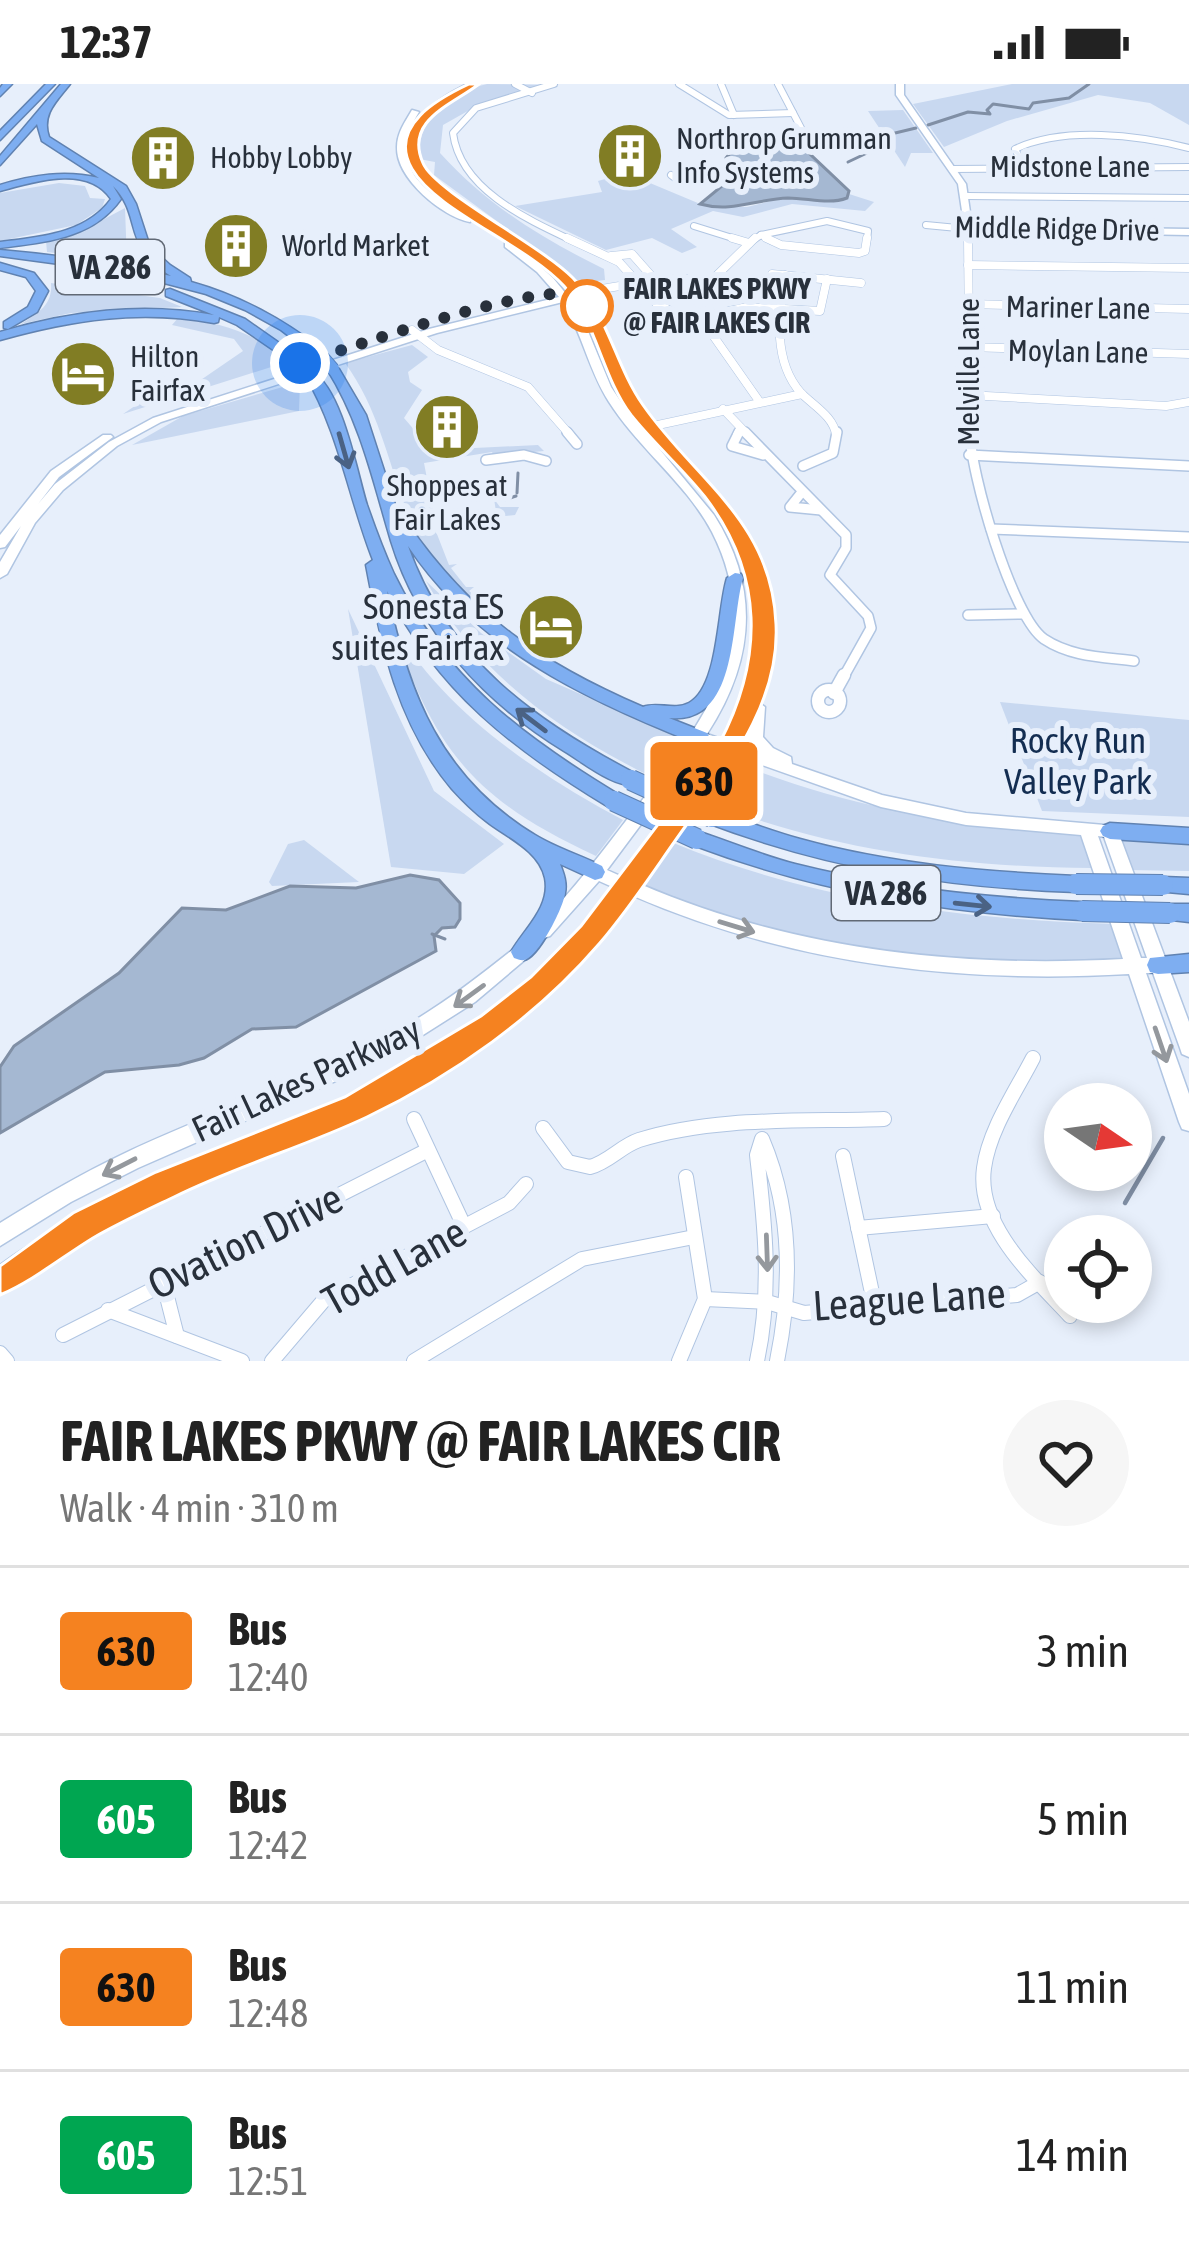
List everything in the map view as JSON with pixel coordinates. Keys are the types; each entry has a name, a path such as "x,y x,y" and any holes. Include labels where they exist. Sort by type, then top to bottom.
{"highway":[{"path":"0,93 8,84"},
{"path":"0,126 41,84"},
{"path":"0,137 51,84"},
{"path":"0,162 66,84"},
{"path":"44,111 40,128 50,145 110,178 126,193 137,238 146,253 218,295"},
{"path":"0,188 43,178 77,178 105,185 116,199 102,216 79,227 0,249"},
{"name":"VA 286","path":"0,249 127,271 218,295 284,326 319,353 355,405 423,601 454,646 537,724 583,757 712,817 789,846 895,870 983,881 1189,886"},
{"path":"0,264 30,275 42,291 34,309 0,332"},
{"name":"VA 286","path":"0,264 145,286 241,322 296,359 312,375 341,438 368,530 404,615 441,666 516,738 614,801 697,839 794,873 881,892 1010,909 1179,913"},
{"path":"0,332 86,315 159,311 224,321 277,345"},
{"path":"374,456 402,525 437,579 520,652 583,687 701,738"},
{"path":"368,530 390,654 434,757 483,810 531,843 596,872"},
{"path":"583,687 660,712 701,704 720,669 727,595 735,578"},
{"path":"1110,831 1189,836"},
{"path":"522,952 551,912 558,882 551,863 531,843"},
{"path":"1147,966 1189,963"}],"main road":[{"name":"Fair Lakes Parkway","path":"0,1235 58,1198 162,1146 380,1051 453,1007 522,952 596,872 701,738 737,659 735,578 725,547 704,511 597,373 580,325 563,296 511,247 421,190 402,167 400,145 410,118 457,84"},
{"name":"Fair Lakes Parkway","path":"0,1278 85,1225 168,1183 356,1107 464,1046 541,986 591,934 728,749 756,690 765,634 760,583 740,531 709,490 642,428 596,322 578,293 530,247 442,192 417,167 412,140 419,122 435,105 473,84"},
{"name":"Melville Lane","path":"900,84 903,100 967,196 968,229"},
{"name":"Middle Ridge Drive","path":"968,229 1189,232"},
{"path":"0,544 55,474 106,437 153,412 414,333 578,293"},
{"path":"0,574 43,505 116,442 199,403 414,333"},
{"path":"765,634 771,661 753,724 758,743 775,757 898,804"},
{"path":"701,738 837,789 898,804 966,819 1110,831 1189,1122"},
{"path":"1087,829 1189,1048"},
{"path":"596,872 724,924 863,958 1001,973 1147,966"}],"street":[{"path":"515,84 532,93"},
{"path":"679,84 734,115 793,113"},
{"path":"778,84 801,128"},
{"path":"553,85 482,106 463,118 452,138 456,156 504,205 610,257 656,303 717,340 765,402"},
{"path":"692,92 722,86 734,115"},
{"path":"506,89 520,95"},
{"path":"1024,167 1016,149 1035,140 1156,140 1189,148"},
{"name":"Midstone Lane","path":"952,169 1189,167"},
{"path":"967,196 1189,198"},
{"path":"578,293 655,280 714,278 749,242 761,236 782,228 810,222 865,228 865,251 777,243 761,236"},
{"path":"700,224 749,242"},
{"name":"Middle Ridge Drive","path":"926,225 968,229"},
{"path":"777,243 782,228"},
{"name":"Melville Lane","path":"968,229 969,455 1022,614 1039,636 1066,652 1134,661"},
{"path":"610,257 632,254 655,280"},
{"path":"968,266 1189,268"},
{"path":"772,274 861,283"},
{"path":"785,275 778,307 785,371 838,429 833,453 803,466"},
{"path":"690,320 723,310 820,311 827,280"},
{"name":"Mariner Lane","path":"968,304 1189,309"},
{"path":"414,333 432,349 530,388 577,443"},
{"name":"Moylan Lane","path":"968,347 1188,355"},
{"path":"642,428 727,409 747,411 800,392"},
{"path":"968,395 1189,403"},
{"path":"727,409 740,429 848,540 830,575 868,616 872,628 834,693"},
{"path":"740,429 732,446 765,456"},
{"path":"486,460 528,455 546,461"},
{"path":"969,455 1189,466"},
{"path":"802,492 790,507 821,510"},
{"path":"991,529 1189,537"},
{"path":"968,615 1022,614"},
{"path":"1033,1058 983,1169 994,1216 1044,1287"},
{"path":"414,1119 464,1226"},
{"path":"543,1128 567,1162 582,1167 598,1166 634,1141 884,1119"},
{"path":"757,1361 767,1302 768,1246 757,1155 760,1131"},
{"path":"760,1131 770,1155 785,1239 786,1306 777,1361"},
{"name":"Ovation Drive","path":"63,1335 428,1150"},
{"path":"843,1156 874,1307"},
{"path":"679,1361 705,1299 686,1178"},
{"name":"Todd Lane","path":"272,1361 324,1300 509,1203 526,1184"},
{"path":"858,1228 994,1216"},
{"path":"414,1361 434,1357 582,1259 694,1237"},
{"path":"163,1281 177,1336"},
{"name":"League Lane","path":"705,1299 767,1302 804,1313 1017,1295 1040,1282"},
{"path":"108,1310 242,1361"},
{"path":"0,1353 7,1361"}],"green space":[{"path":"487,84 553,85 482,103 443,125 440,153 516,219 604,269 605,280 581,283 434,175 435,162 419,159 423,131 438,110 460,94"},
{"path":"1012,84 1189,84 1189,125 1150,103 1098,95 1007,121 944,147 913,104"},
{"path":"903,110 933,153 911,153 905,167 868,111"},
{"path":"626,173 705,206 747,207 782,198 832,202 849,194 874,202 865,211 792,204 743,217 713,211 671,229 697,247 682,253 652,238 606,250 515,206 602,192 598,181"},
{"path":"59,183 85,186 90,198 105,199 102,208 76,225 0,241 0,193"},
{"path":"125,208 127,262 47,252 46,241 78,233"},
{"path":"51,283 160,298 182,307 71,313 21,324 47,303"},
{"path":"178,318 237,331 290,361 123,414 154,393 192,386 243,351 234,339 172,325"},
{"path":"412,345 428,357 408,372 410,382 422,390 404,418 423,440 419,443 434,450 538,445 544,451 494,456 492,452 424,463 435,520 496,511 494,499 500,507 519,507 515,515 442,523 435,529 449,565 457,564 451,568 466,587 474,587 469,591 492,609 506,610 492,623 442,572 418,537 369,404 345,363"},
{"path":"300,382 299,411 132,445 183,416"},
{"path":"426,581 481,633 546,679 686,740 656,779 587,742 497,673 447,615"},
{"path":"348,609 434,791 504,844 464,874 391,867"},
{"path":"389,617 410,650 461,709 523,759 623,820 596,856 516,812 462,764 422,701"},
{"name":"Rocky Run Valley Park","path":"1000,702 1189,720 1189,817 1042,811"},
{"path":"729,760 817,791 902,812 1080,834 1092,868 991,864 893,852 748,817 700,799"},
{"path":"1120,838 1189,844 1189,871 1128,870"},
{"path":"304,840 359,882 272,886 269,882 288,844"},
{"path":"671,842 833,893 944,911 1113,924 1125,959 1063,964 901,957 731,921 642,885"}],"shaded area":[{"path":"785,138 795,140 849,191 847,198 788,198 723,207 700,204 722,186 726,158 732,151"},
{"path":"410,875 439,880 460,903 455,927 442,928 434,936 436,951 296,1027 252,1029 204,1058 179,1065 105,1072 0,1133 0,1067 14,1046 119,973 182,908 226,910 290,886 356,888"}],"waterway":[{"path":"928,125 968,112 990,114 987,110 993,104 1029,109 1033,103 1069,98 1089,84"},
{"path":"848,162 867,153 870,139 916,128"},
{"path":"517,493 518,473"},
{"path":"504,500 516,496"},
{"path":"432,934 445,939"},
{"path":"1125,1203 1163,1138"}],"bus line":[{"name":"630","path":"0,1278 85,1225 168,1183 356,1107 464,1046 541,986 591,934 728,749 747,714 763,662 766,625 760,583 740,531 638,411 612,366 592,314 570,283 530,247 430,183 417,167 412,140 419,122 435,105 473,84"}],"place":[{"name":"Northrop Grumman Info Systems","path":"630,156"},
{"name":"Hobby Lobby","path":"163,158"},
{"name":"World Market","path":"236,246"},
{"name":"FAIR LAKES PKWY @ FAIR LAKES CIR","path":"587,306"},
{"name":"Hilton Fairfax","path":"83,374"},
{"name":"Shoppes at Fair Lakes","path":"447,427"},
{"name":"Sonesta ES suites Fairfax","path":"551,627"}],"route":[{"path":"300,363 561,292 578,293 587,306"}]}
